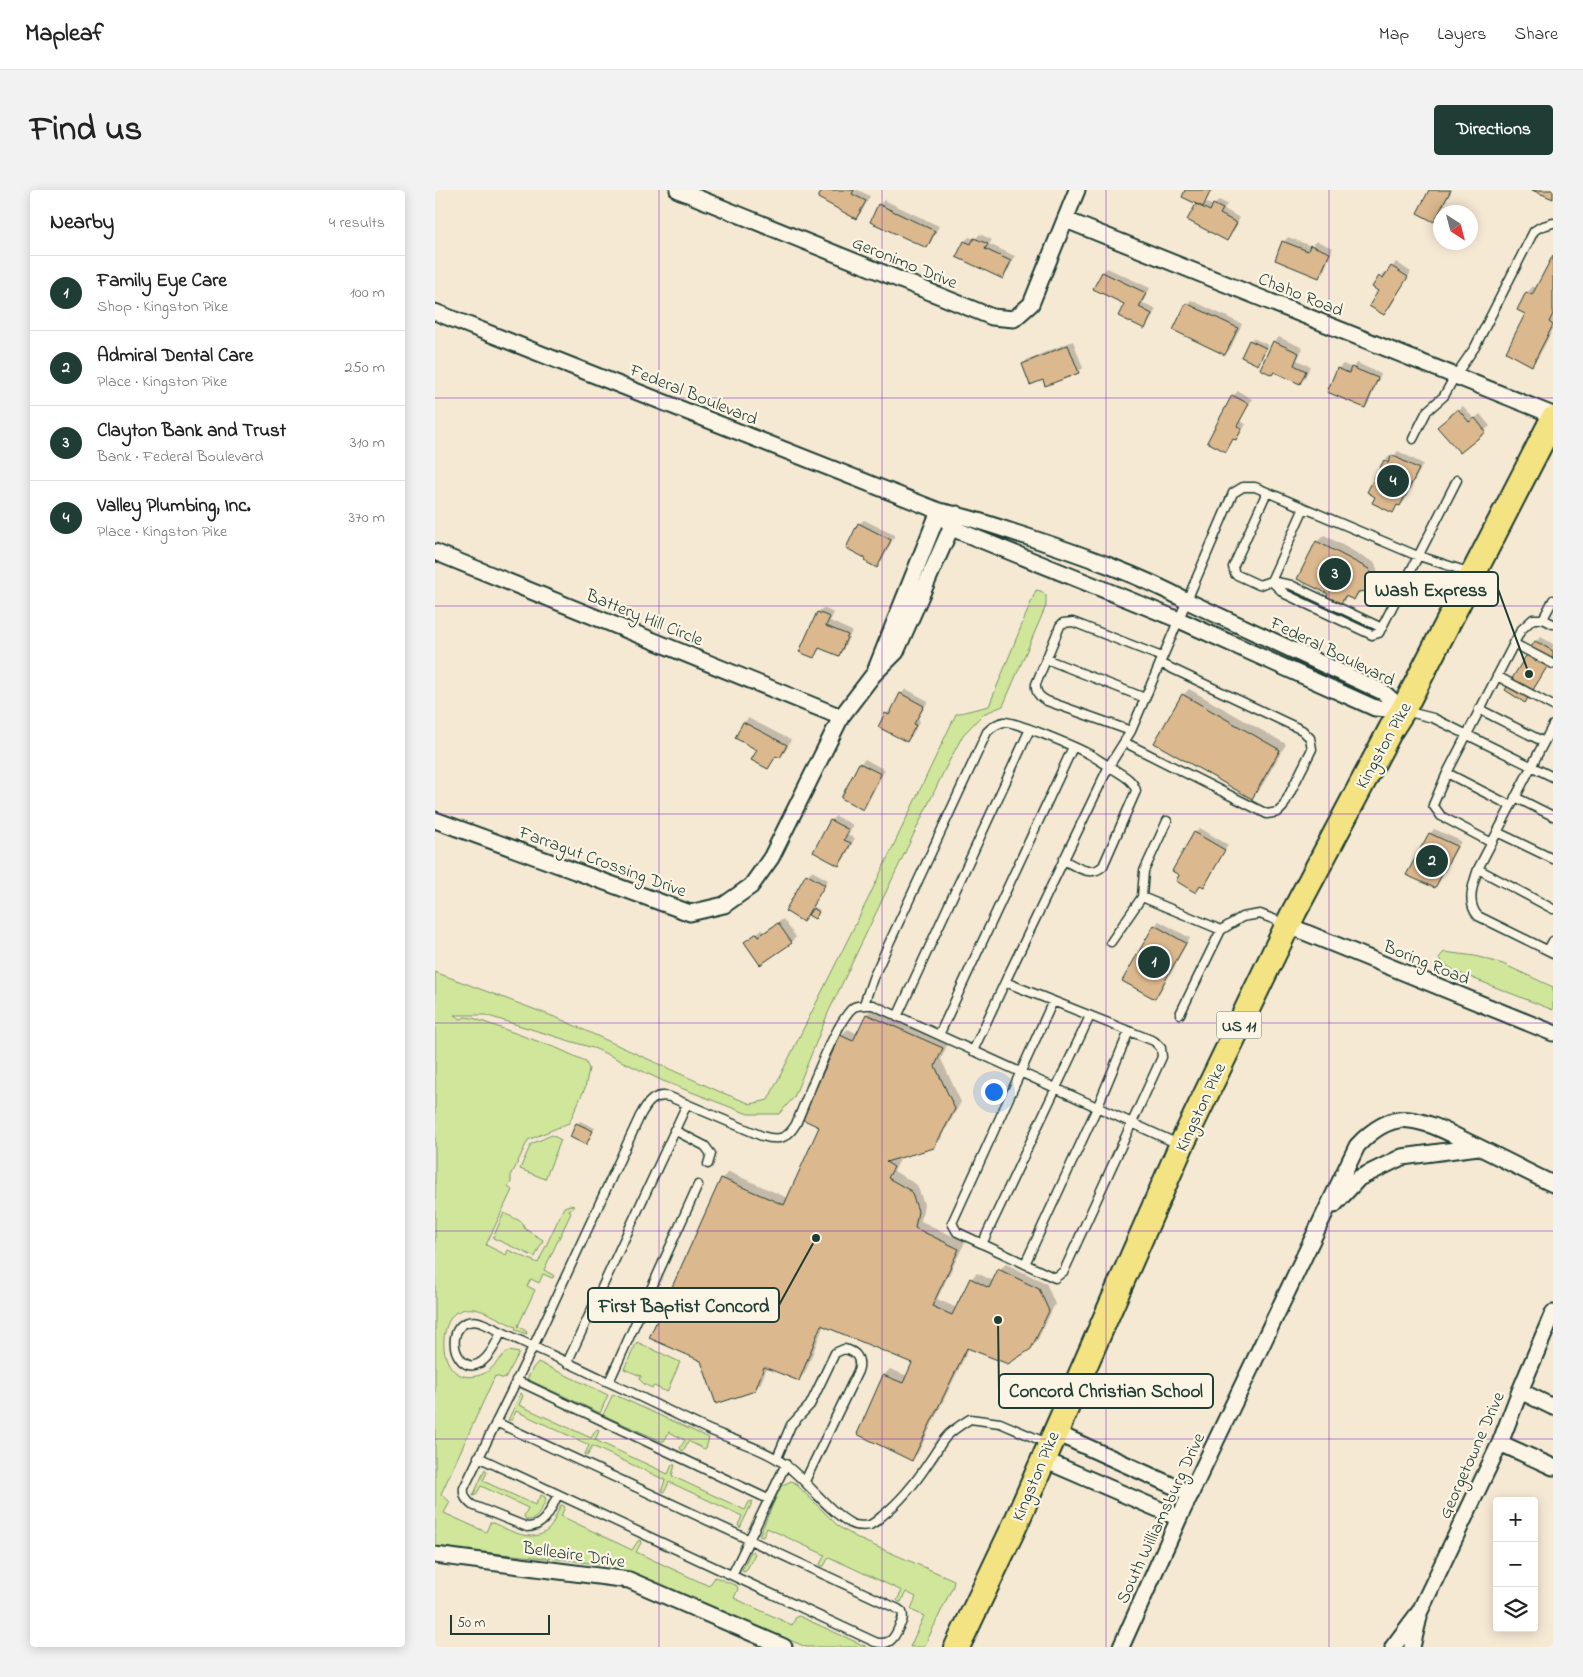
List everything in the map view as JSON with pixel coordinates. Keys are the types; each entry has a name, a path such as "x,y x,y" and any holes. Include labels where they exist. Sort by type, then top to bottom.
{"main road":[{"name":"Kingston Pike","path":"957,1647 1015,1525 1181,1146 1287,925 1386,738 1403,710 1553,419"}],"street":[{"name":"Geronimo Drive","path":"678,190 992,317 1014,319 1031,304 1066,220"},
{"path":"1066,220 1077,190"},
{"name":"Chaho Road","path":"1066,220 1553,415"},
{"name":"Federal Boulevard","path":"435,312 939,511 955,520 1068,551 1167,590 1383,692 1403,710"},
{"name":"Farragut Crossing Drive","path":"873,675 939,511"},
{"name":"Federal Boulevard","path":"955,520 954,529 1179,620 1375,708 1403,710"},
{"name":"Farragut Crossing Drive","path":"435,820 691,913 723,905 751,886 771,858 841,717 873,675 896,652 955,520"},
{"name":"Battery Hill Circle","path":"435,552 841,717"},
{"path":"915,572 929,578"},
{"name":"Boring Road","path":"1287,925 1553,1033"},
{"name":"South Williamsburg Drive","path":"1121,1647 1179,1518 1357,1146 1367,1135 1380,1126 1410,1120 1437,1128 1553,1184"},
{"name":"South Williamsburg Drive","path":"1325,1215 1359,1178 1402,1157 1478,1147"},
{"name":"Georgetowne Drive","path":"1393,1647 1420,1611 1500,1443 1519,1391 1553,1313"},
{"path":"1519,1391 1553,1407"},
{"path":"1500,1443 1553,1467"},
{"path":"1049,1445 1191,1494"},
{"path":"1049,1445 1179,1518"},
{"name":"Belleaire Drive","path":"435,1555 629,1580 784,1647"},
{"name":"Georgetowne Drive","path":"1412,1647 1420,1611"}],"lane":[{"path":"1413,439 1427,412 1445,396 1455,376 1475,347 1534,231 1540,226 1553,223"},
{"path":"1267,492 1233,567 1235,574 1259,585 1271,581 1291,585 1381,631 1457,480"},
{"path":"973,1051 1109,766 1131,731 1233,493 1243,487 1255,487 1419,556 1473,573"},
{"path":"1271,581 1304,508"},
{"path":"1543,619 1553,600"},
{"path":"1492,842 1441,816 1433,805 1479,709 1521,630 1533,619 1543,619 1553,624"},
{"path":"1124,742 1267,814 1278,812 1283,807 1312,748 1311,738 1302,730 1161,660 1073,622 1063,623 1060,626 1035,689 1047,701 1131,731"},
{"path":"1513,643 1553,664"},
{"path":"1046,660 1145,698"},
{"path":"1497,676 1553,706"},
{"path":"1479,709 1548,741"},
{"path":"1403,710 1433,718 1553,777"},
{"path":"863,1004 873,978 987,732 992,727 1008,722 1085,752 1109,766 1136,788 1103,866 1099,870 1090,872 1063,860"},
{"path":"1553,725 1548,741 1531,766 1478,870 1471,893 1473,911 1478,916 1551,951 1553,941"},
{"path":"897,1017 1030,730"},
{"path":"939,1035 1073,747"},
{"path":"1447,773 1511,806"},
{"path":"1515,797 1553,816"},
{"path":"1111,942 1142,898 1144,871 1167,821"},
{"path":"1497,832 1553,859"},
{"path":"1478,870 1553,909"},
{"path":"1142,898 1221,930"},
{"path":"1180,1014 1221,930 1242,917 1260,914 1287,925"},
{"path":"1005,982 1129,1031 1154,1042 1161,1048 1162,1052 1162,1057 1064,1272 1055,1278 957,1232 952,1223 1019,1072 1053,1001"},
{"path":"558,1494 545,1520 533,1527 519,1526 472,1505 465,1497 463,1488 533,1347 646,1105 653,1099 662,1095 670,1097 762,1136 777,1139 784,1137 796,1124 841,1023 855,1007 863,1004 873,1005 1181,1146"},
{"path":"982,1244 1090,1016"},
{"path":"1025,1264 1097,1108 1129,1031"},
{"path":"567,1363 687,1104"},
{"path":"674,1130 705,1146 711,1154 708,1164"},
{"path":"609,1382 698,1186"},
{"path":"501,1332 492,1351 481,1362 467,1366 455,1359 451,1352 449,1340 455,1328 461,1324 473,1321 501,1332 704,1428 777,1458 853,1525 871,1524 896,1506 947,1436 970,1419 1000,1423 1049,1445"},
{"path":"777,1458 791,1425 810,1405 835,1353 844,1349 854,1353 859,1359 860,1364 805,1481"},
{"path":"516,1380 768,1499"},
{"path":"478,1457 875,1642 885,1643 893,1639 903,1620 898,1609 496,1422"},
{"path":"732,1576 785,1464"}],"green space":[{"path":"1036,590 1046,595 1046,606 1003,706 983,714 963,735 828,1013 794,1097 779,1114 748,1114 663,1081 596,1049 485,1015 454,1015 461,1019 465,1017 473,1018 559,1049 585,1061 589,1069 585,1088 569,1123 528,1140 511,1173 511,1182 508,1187 512,1190 486,1245 506,1255 508,1250 538,1263 564,1207 574,1206 569,1210 571,1213 544,1270 554,1277 543,1274 539,1283 531,1279 527,1286 535,1290 518,1326 526,1331 527,1334 515,1330 516,1327 490,1314 471,1309 455,1313 449,1321 445,1332 445,1355 457,1373 467,1377 485,1373 509,1351 519,1353 505,1379 495,1376 441,1494 450,1502 444,1513 486,1532 490,1523 493,1523 513,1532 535,1536 548,1530 562,1505 565,1507 561,1516 632,1550 640,1540 641,1543 636,1552 709,1586 715,1577 737,1586 738,1589 734,1598 792,1625 796,1617 799,1616 867,1647 806,1647 652,1581 609,1566 568,1560 435,1548 435,972 560,1019 718,1091 751,1104 768,1100 868,899 956,714 989,706"},
{"path":"1444,952 1475,956 1503,964 1553,987 1553,1010 1457,972 1442,963 1439,958"},
{"path":"552,1135 561,1140 545,1179 520,1169 531,1144"},
{"path":"504,1213 522,1222 525,1229 543,1240 535,1257 493,1238"},
{"path":"637,1342 680,1362 667,1392 644,1384 639,1379 641,1376 624,1369"},
{"path":"538,1362 608,1395 600,1413 527,1379"},
{"path":"521,1393 523,1396 519,1405 591,1438 598,1429 595,1440 668,1474 672,1465 675,1465 672,1476 745,1510 749,1502 753,1501 740,1528 738,1525 742,1516 669,1482 663,1492 665,1480 592,1446 586,1456 589,1445 516,1411 512,1420 508,1420"},
{"path":"613,1394 709,1438 706,1448 704,1449 688,1441 682,1451 680,1448 685,1440 669,1432 664,1441 661,1441 603,1415"},
{"path":"485,1469 487,1472 483,1481 535,1505 541,1495 545,1497 546,1500 539,1514 533,1519 526,1520 524,1516 528,1508 481,1486 476,1495 473,1496"},
{"path":"791,1481 839,1527 861,1540 954,1580 953,1586 924,1647 910,1647 924,1616 911,1609 916,1597 906,1592 901,1602 899,1602 897,1600 902,1591 829,1557 824,1566 821,1566 820,1564 825,1555 767,1528 763,1537 759,1536 781,1486"},
{"path":"753,1551 755,1554 746,1571 743,1572 742,1570 750,1553"}],"building":[{"path":"822,190 854,190 852,194 866,201 856,219 818,198"},
{"path":"1185,190 1211,190 1203,207 1182,197"},
{"path":"1429,190 1451,190 1443,205 1433,205 1433,221 1417,213"},
{"path":"1532,190 1553,190 1553,199"},
{"path":"878,204 935,231 927,248 870,222"},
{"path":"1196,204 1210,211 1213,204 1223,209 1220,214 1237,223 1227,241 1187,220"},
{"path":"974,238 988,244 985,249 1011,261 1003,279 956,257 964,241 971,244"},
{"path":"1282,241 1308,251 1310,245 1330,253 1319,278 1275,260"},
{"path":"1553,255 1553,314 1549,322 1553,325 1532,366 1506,352 1525,314 1517,310 1526,292 1532,295"},
{"path":"1391,266 1408,277 1384,315 1369,306 1378,291 1372,287 1379,276 1383,278"},
{"path":"1102,272 1146,293 1139,307 1152,314 1145,329 1118,316 1124,304 1093,289"},
{"path":"1186,303 1238,328 1225,355 1173,330"},
{"path":"1249,340 1266,348 1258,365 1241,357"},
{"path":"1273,341 1299,353 1294,365 1306,371 1300,384 1274,372 1272,375 1260,369"},
{"path":"1068,345 1079,373 1045,386 1043,380 1030,385 1022,364"},
{"path":"1351,367 1378,378 1365,408 1327,392 1337,368 1349,373"},
{"path":"1232,395 1249,404 1237,426 1242,429 1236,440 1233,439 1226,452 1207,442"},
{"path":"1458,409 1469,422 1475,418 1486,432 1460,453 1437,427"},
{"path":"1392,455 1419,469 1400,506 1397,505 1393,513 1372,503 1375,497 1367,492 1384,460 1388,463"},
{"path":"858,523 891,540 877,568 864,561 865,558 846,548"},
{"path":"1316,541 1369,569 1372,579 1366,591 1358,592 1354,600 1345,596 1336,613 1322,607 1328,594 1297,579"},
{"path":"817,612 830,617 826,626 848,635 839,656 819,648 814,658 799,652"},
{"path":"1535,641 1553,651 1553,657 1525,703 1505,690"},
{"path":"900,693 924,706 907,742 878,727 885,713 889,715"},
{"path":"1182,694 1280,750 1252,799 1154,743"},
{"path":"743,722 787,745 780,758 776,756 768,769 751,760 757,750 735,738"},
{"path":"859,763 881,774 863,810 841,798"},
{"path":"830,820 849,830 844,840 851,843 839,866 813,852"},
{"path":"1194,832 1225,850 1204,887 1200,885 1196,893 1176,881 1179,875 1172,871"},
{"path":"1429,833 1457,846 1435,888 1406,875"},
{"path":"806,874 825,885 803,922 785,911"},
{"path":"813,908 819,912 815,919 808,915"},
{"path":"778,923 792,943 760,965 744,942 757,933 759,936"},
{"path":"1154,925 1186,943 1155,999 1122,981"},
{"path":"866,1014 943,1048 935,1066 955,1109 934,1148 886,1162 894,1167 888,1178 911,1191 918,1211 915,1228 959,1249 932,1306 952,1315 970,1278 989,1288 998,1269 1039,1289 1049,1311 1031,1349 1008,1364 967,1348 912,1461 857,1434 883,1375 903,1383 912,1363 821,1325 799,1381 764,1367 755,1391 716,1404 701,1361 649,1338 721,1178 784,1205 819,1127 802,1119 840,1035 853,1041"},
{"path":"576,1123 593,1131 586,1145 570,1137"}],"place":[{"name":"Valley Plumbing, Inc.","path":"1393,481"},
{"name":"Clayton Bank and Trust","path":"1335,574"},
{"name":"Wash Express","path":"1529,674"},
{"name":"Admiral Dental Care","path":"1432,861"},
{"name":"Family Eye Care","path":"1154,962"},
{"name":"First Baptist Concord","path":"816,1238"},
{"name":"Concord Christian School","path":"998,1320"}]}
